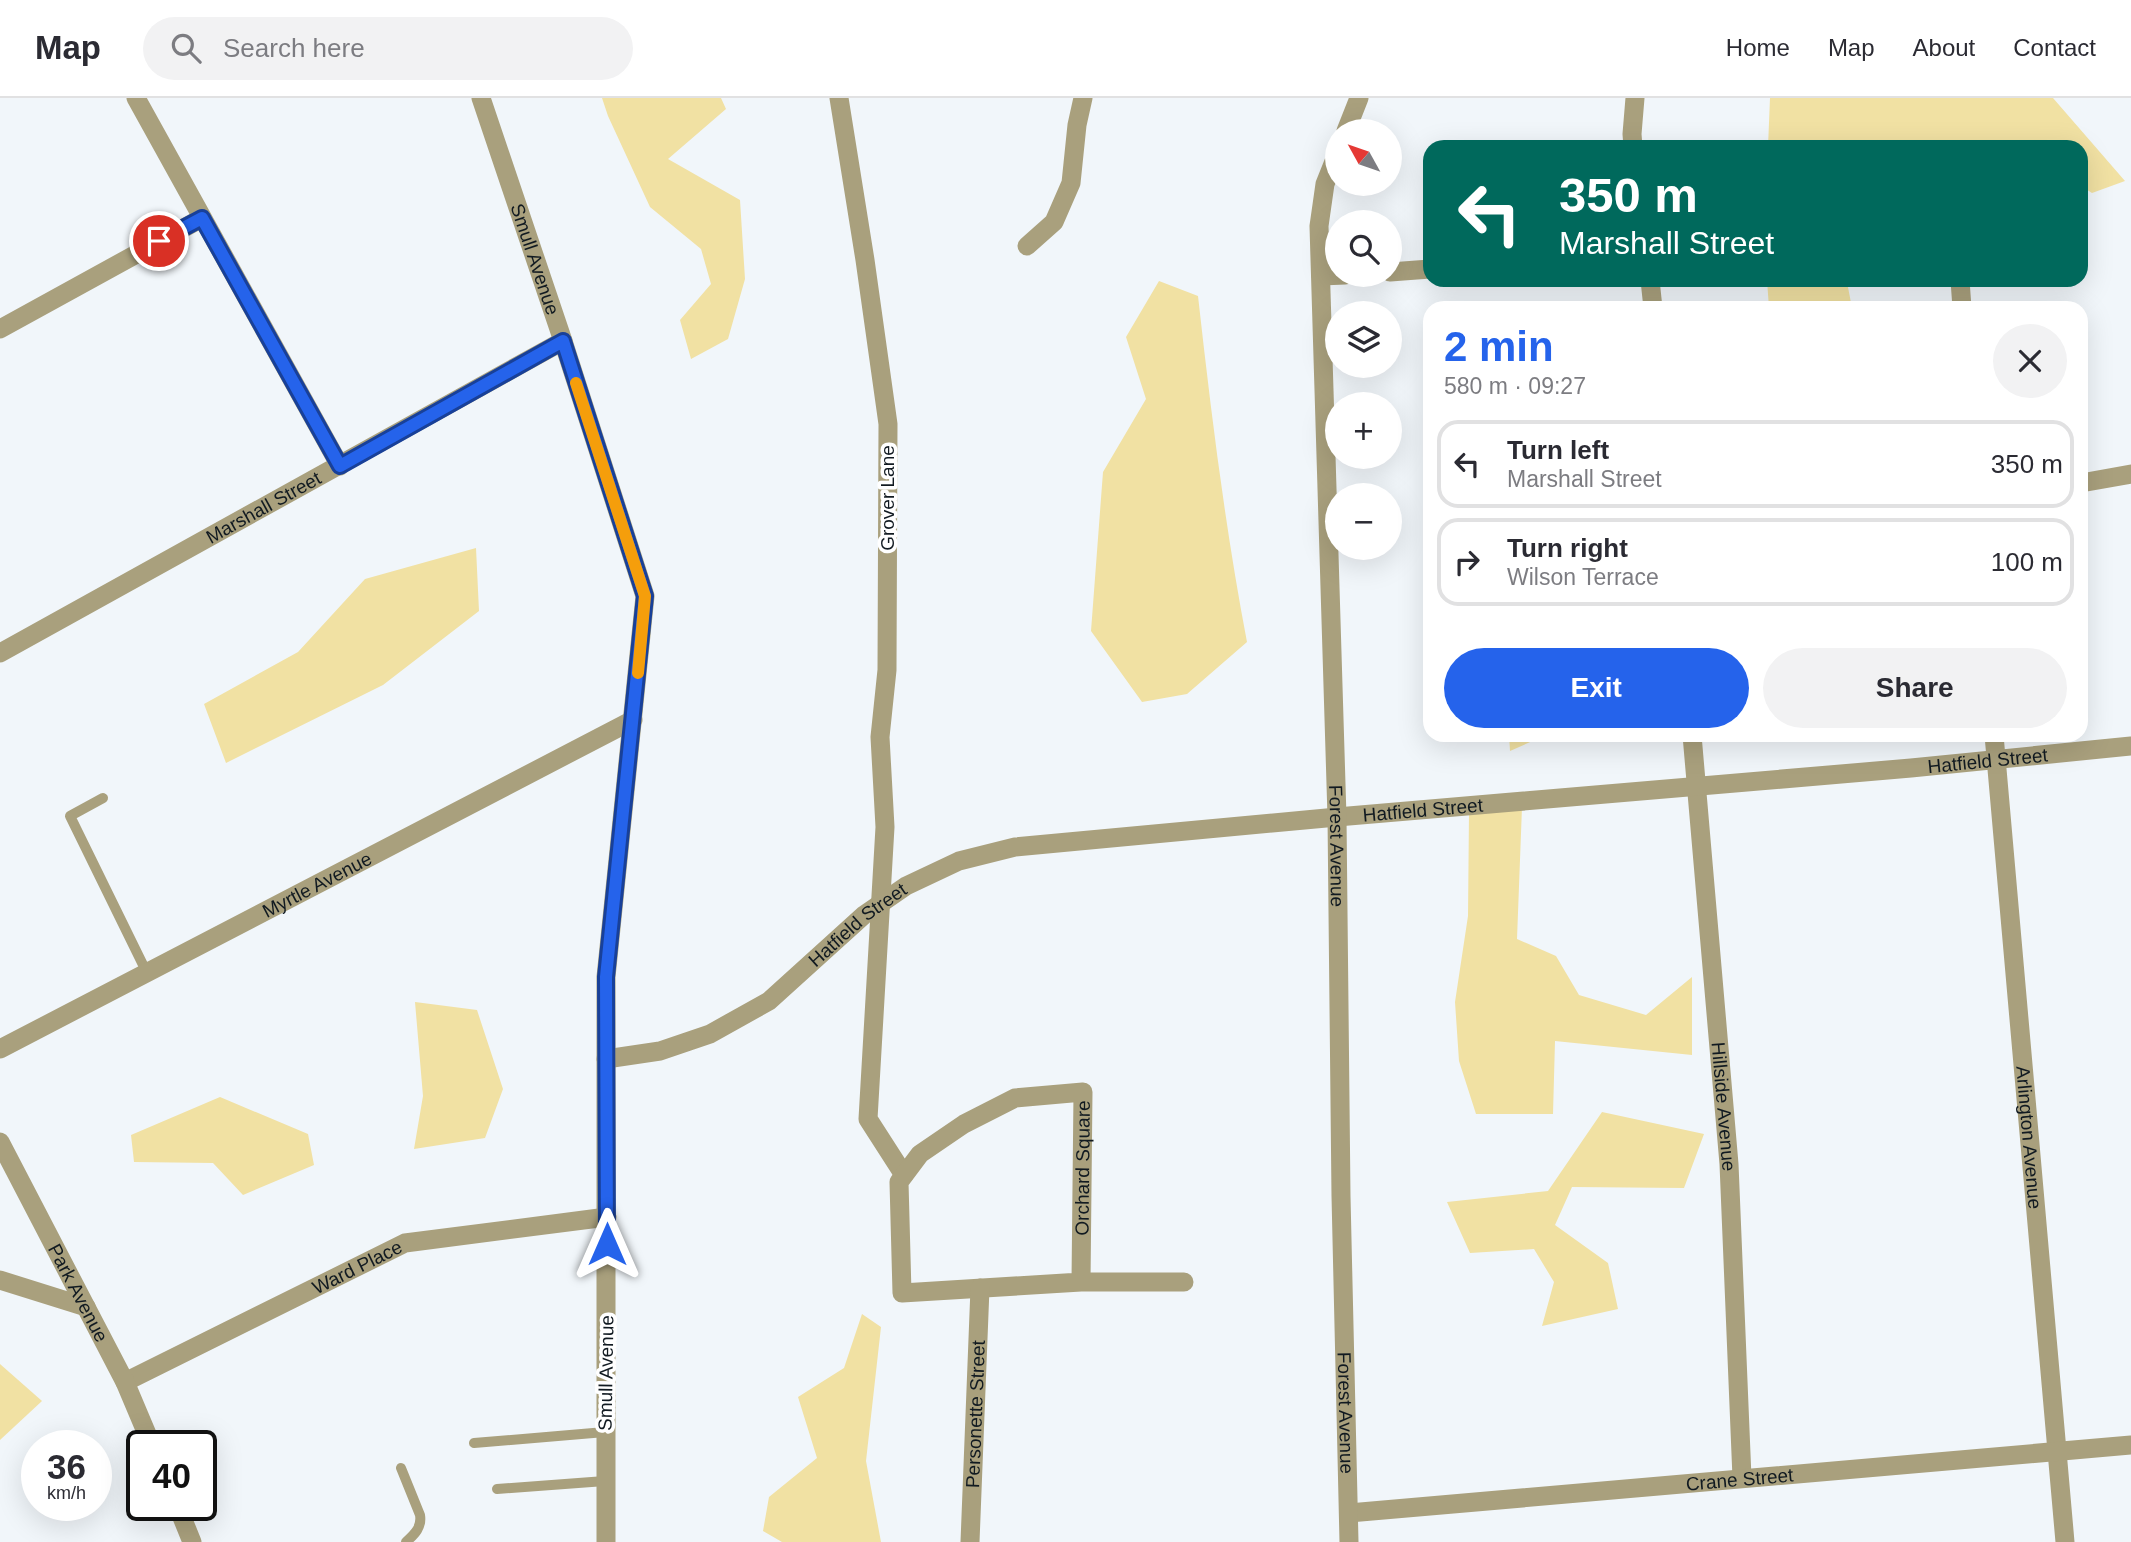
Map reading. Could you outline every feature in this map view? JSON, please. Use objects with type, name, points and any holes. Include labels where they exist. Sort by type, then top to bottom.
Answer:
[{"type":"street","points":[[136,98],[340,466]]},
{"type":"street","name":"Smull Avenue","points":[[481,98],[645,596],[606,977],[606,1542]]},
{"type":"street","name":"Grover Lane","points":[[839,98],[888,424],[887,670],[880,737],[885,827],[881,902]]},
{"type":"street","points":[[1027,246],[1054,222],[1070,183],[1083,98]]},
{"type":"street","points":[[1351,119],[1359,98]]},
{"type":"street","points":[[1632,140],[1635,98]]},
{"type":"street","name":"Forest Avenue","points":[[1325,184],[1319,226],[1336,817],[1349,1542]]},
{"type":"street","points":[[0,329],[202,218]]},
{"type":"street","points":[[1402,271],[1423,270]]},
{"type":"street","points":[[1321,276],[1325,276]]},
{"type":"street","name":"Marshall Street","points":[[0,653],[563,341]]},
{"type":"street","points":[[2088,481],[2131,474]]},
{"type":"street","name":"Myrtle Avenue","points":[[0,1049],[633,719]]},
{"type":"street","name":"Hillside Avenue","points":[[1693,742],[1729,1164],[1742,1478]]},
{"type":"street","name":"Arlington Avenue","points":[[1995,742],[2066,1542]]},
{"type":"street","name":"Hatfield Street","points":[[606,1059],[660,1051],[709,1034],[769,1001],[848,929],[906,886],[950,865],[1015,847],[2131,746]]},
{"type":"street","points":[[881,902],[869,1119],[904,1175],[899,1182],[902,1293],[1081,1282],[1184,1282]]},
{"type":"street","name":"Orchard Square","points":[[904,1175],[920,1154],[964,1124],[1016,1098],[1083,1092],[1081,1282]]},
{"type":"street","name":"Park Avenue","points":[[0,1142],[125,1382],[145,1430]]},
{"type":"street","name":"Ward Place","points":[[125,1382],[405,1242],[607,1217]]},
{"type":"street","points":[[0,1280],[86,1307]]},
{"type":"street","name":"Personette Street","points":[[970,1542],[980,1288]]},
{"type":"street","name":"Crane Street","points":[[1349,1513],[2131,1446]]},
{"type":"street","points":[[183,1521],[192,1542]]},
{"type":"lane","points":[[103,798],[70,816],[146,973]]},
{"type":"lane","points":[[474,1443],[605,1432]]},
{"type":"lane","points":[[401,1468],[421,1523],[406,1542]]},
{"type":"lane","points":[[497,1489],[605,1481]]},
{"type":"shaded area","points":[[602,98],[721,98],[726,109],[668,159],[740,200],[745,279],[728,339],[691,359],[680,320],[711,284],[701,249],[650,207]]},
{"type":"shaded area","points":[[1770,98],[2053,98],[2125,181],[2092,193],[2088,190],[2088,140],[1768,140]]},
{"type":"shaded area","points":[[1159,281],[1198,296],[1219,469],[1247,642],[1187,694],[1142,702],[1091,631],[1103,472],[1146,399],[1126,337]]},
{"type":"shaded area","points":[[1768,287],[1848,287],[1851,301],[1768,301]]},
{"type":"shaded area","points":[[476,548],[479,611],[383,685],[226,763],[204,704],[298,652],[365,579]]},
{"type":"shaded area","points":[[1509,742],[1530,742],[1510,751]]},
{"type":"shaded area","points":[[1522,807],[1517,939],[1556,956],[1579,995],[1646,1015],[1692,977],[1692,1055],[1555,1041],[1553,1114],[1476,1114],[1459,1061],[1455,1002],[1468,916],[1469,812]]},
{"type":"shaded area","points":[[415,1002],[477,1010],[503,1089],[485,1138],[414,1149],[423,1096]]},
{"type":"shaded area","points":[[220,1097],[308,1134],[314,1165],[243,1195],[213,1163],[134,1162],[131,1135]]},
{"type":"shaded area","points":[[1602,1112],[1704,1134],[1684,1188],[1572,1187],[1555,1225],[1608,1263],[1618,1309],[1542,1326],[1554,1282],[1534,1249],[1470,1253],[1447,1202],[1548,1191]]},
{"type":"shaded area","points":[[862,1314],[881,1327],[866,1461],[881,1542],[782,1542],[763,1531],[769,1497],[817,1458],[798,1397],[844,1368]]},
{"type":"shaded area","points":[[0,1364],[42,1401],[0,1440]]},
{"type":"slow traffic","points":[[576,383],[645,596],[638,673]]},
{"type":"route","points":[[159,241],[202,218],[340,466],[563,341],[645,596],[606,977],[607,1244]]}]
